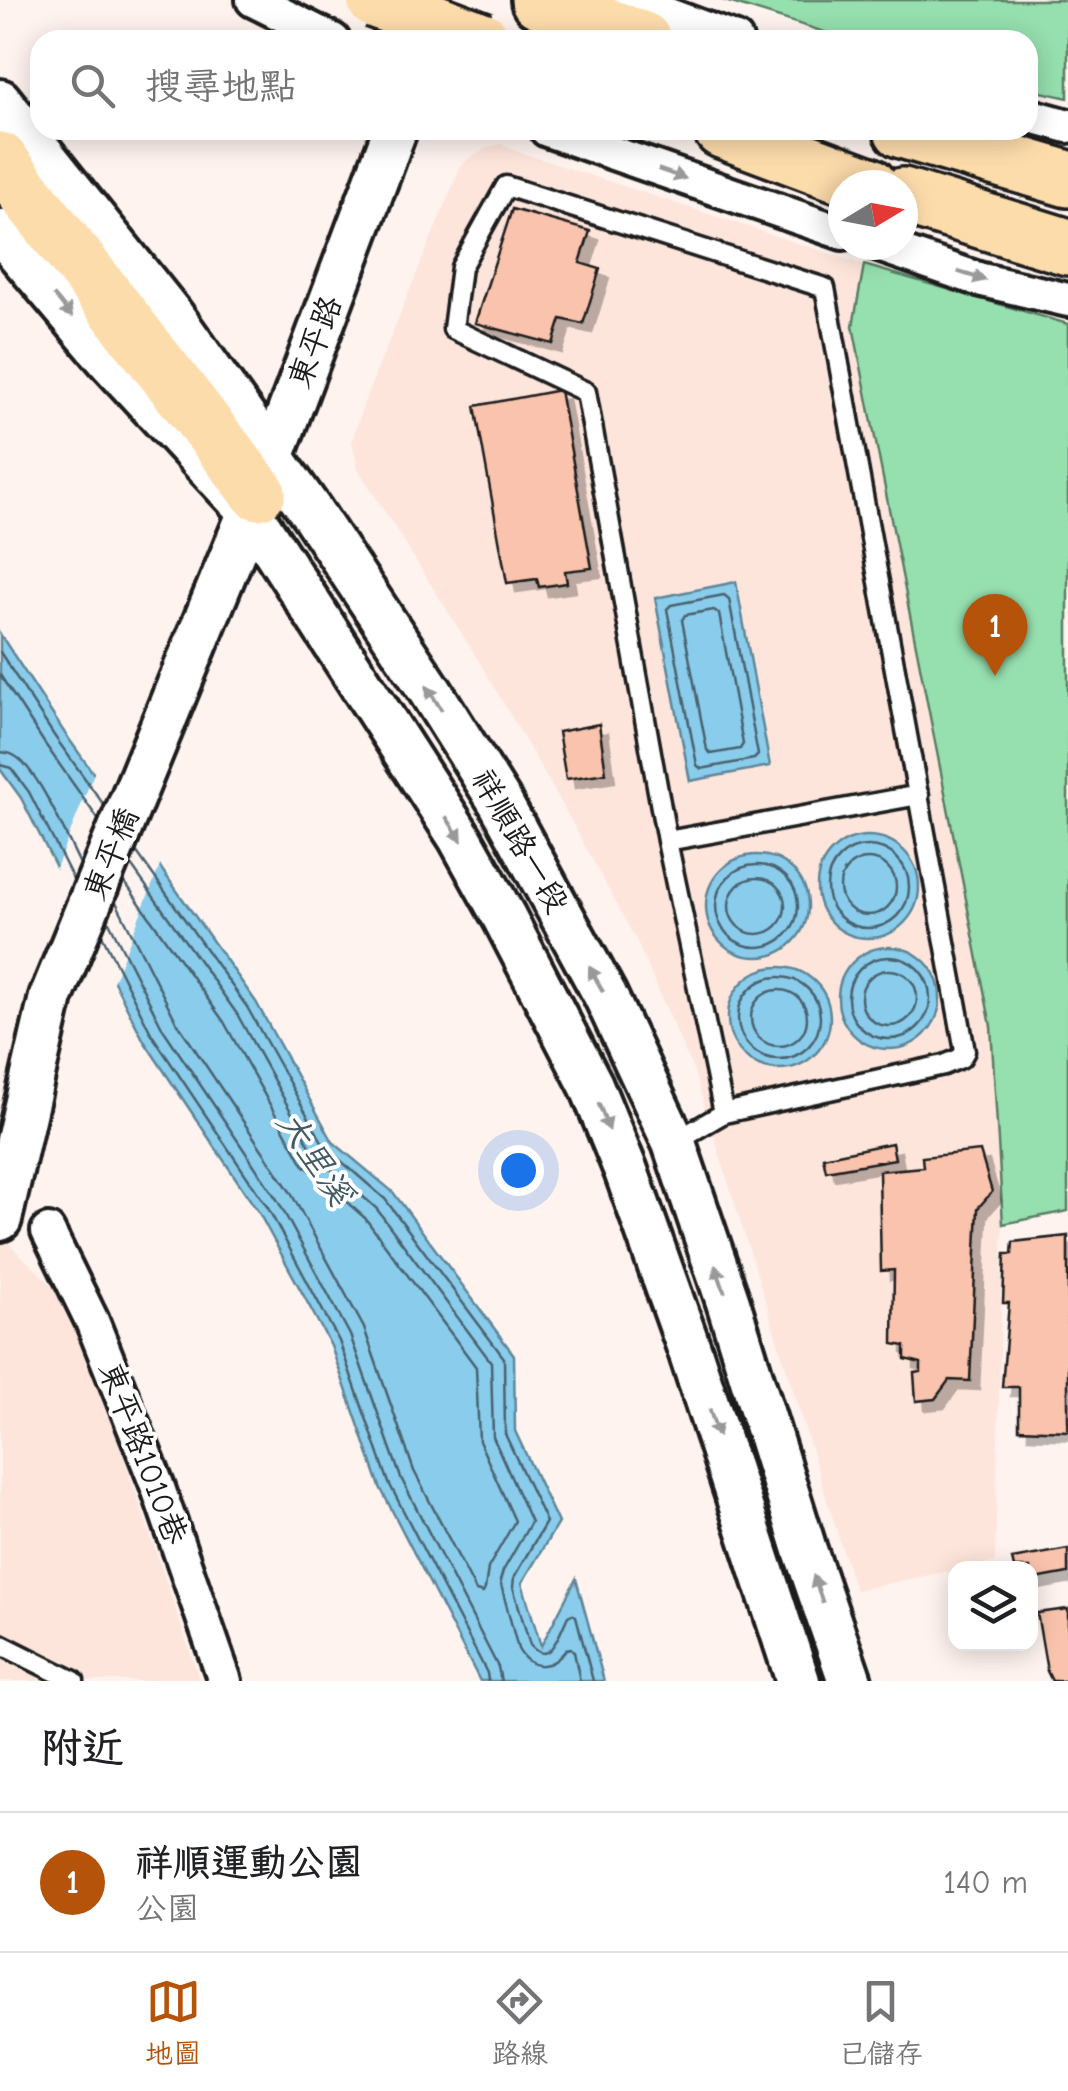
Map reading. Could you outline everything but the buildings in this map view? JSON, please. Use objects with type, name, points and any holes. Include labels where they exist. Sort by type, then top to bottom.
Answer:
[{"type":"highway","points":[[375,0],[455,30]]},
{"type":"highway","points":[[539,0],[617,30]]},
{"type":"highway","points":[[749,140],[828,170]]},
{"type":"highway","points":[[936,140],[1068,179]]},
{"type":"highway","points":[[0,160],[260,487]]},
{"type":"highway","points":[[918,201],[1068,247]]},
{"type":"street","points":[[254,0],[313,30]]},
{"type":"street","points":[[429,30],[438,0]]},
{"type":"street","points":[[628,0],[710,30]]},
{"type":"street","name":"祥順路一段","points":[[0,101],[30,138]]},
{"type":"street","points":[[1038,118],[1068,126]]},
{"type":"street","name":"祥順路一段","points":[[31,140],[172,316],[260,487],[460,838],[592,1084],[691,1354],[798,1681]]},
{"type":"street","name":"東平路","points":[[233,553],[391,140]]},
{"type":"street","points":[[576,140],[828,227]]},
{"type":"street","points":[[1028,140],[1068,150]]},
{"type":"street","name":"祥順路一段","points":[[0,231],[110,361],[260,487],[429,689],[500,802],[605,995],[674,1143],[850,1681]]},
{"type":"street","points":[[918,258],[978,279],[1068,300]]},
{"type":"street","name":"東平橋","points":[[4,1179],[51,997],[233,553]]},
{"type":"street","name":"東平路1010巷","points":[[48,1231],[92,1321],[157,1485],[225,1681]]},
{"type":"lane","points":[[674,1143],[724,1113],[944,1066],[961,1058],[965,1051],[825,288],[506,186],[461,267],[454,329],[586,392],[667,842],[724,1113]]},
{"type":"lane","points":[[667,842],[919,796]]},
{"type":"lane","points":[[0,1644],[74,1681]]},
{"type":"shaded area","points":[[501,144],[828,253],[828,260],[864,265],[853,326],[991,1026],[1003,1224],[995,1561],[948,1561],[948,1571],[855,1590],[694,1072],[636,940],[479,661],[358,469],[352,441],[366,397],[460,168],[488,147]]},
{"type":"shaded area","points":[[0,1235],[67,1300],[200,1681],[0,1681]]},
{"type":"green space","points":[[722,0],[1068,0],[1068,98],[1038,91],[1038,30],[818,30]]},
{"type":"green space","points":[[864,265],[1068,324],[1068,1211],[1003,1224],[991,1026],[853,326]]},
{"type":"water","points":[[736,582],[770,766],[690,781],[655,598]]},
{"type":"water","name":"大里溪","points":[[0,634],[64,732],[256,1002],[333,1142],[393,1192],[514,1355],[515,1431],[558,1523],[522,1583],[541,1646],[576,1579],[604,1681],[480,1681],[380,1487],[331,1346],[259,1213],[144,1041],[21,798],[0,769]]},
{"type":"water","points":[[868,836],[887,840],[904,851],[915,868],[919,887],[915,906],[904,923],[887,934],[868,938],[849,934],[832,923],[821,906],[817,887],[821,868],[832,851],[849,840]]},
{"type":"water","points":[[757,855],[777,859],[793,870],[804,886],[808,906],[804,926],[793,942],[777,953],[757,957],[737,953],[721,942],[710,926],[706,906],[710,886],[721,870],[737,859]]},
{"type":"water","points":[[889,947],[909,951],[925,962],[936,978],[940,998],[936,1018],[925,1034],[909,1045],[889,1049],[869,1045],[853,1034],[842,1018],[838,998],[842,978],[853,962],[869,951]]},
{"type":"water","points":[[779,967],[798,971],[815,982],[826,999],[830,1018],[826,1037],[815,1054],[798,1065],[779,1069],[760,1065],[743,1054],[732,1037],[728,1018],[732,999],[743,982],[760,971]]},
{"type":"pier","points":[[96,768],[162,861],[111,987],[54,873]]},
{"type":"place","name":"祥順運動公園","points":[[995,676]]}]
